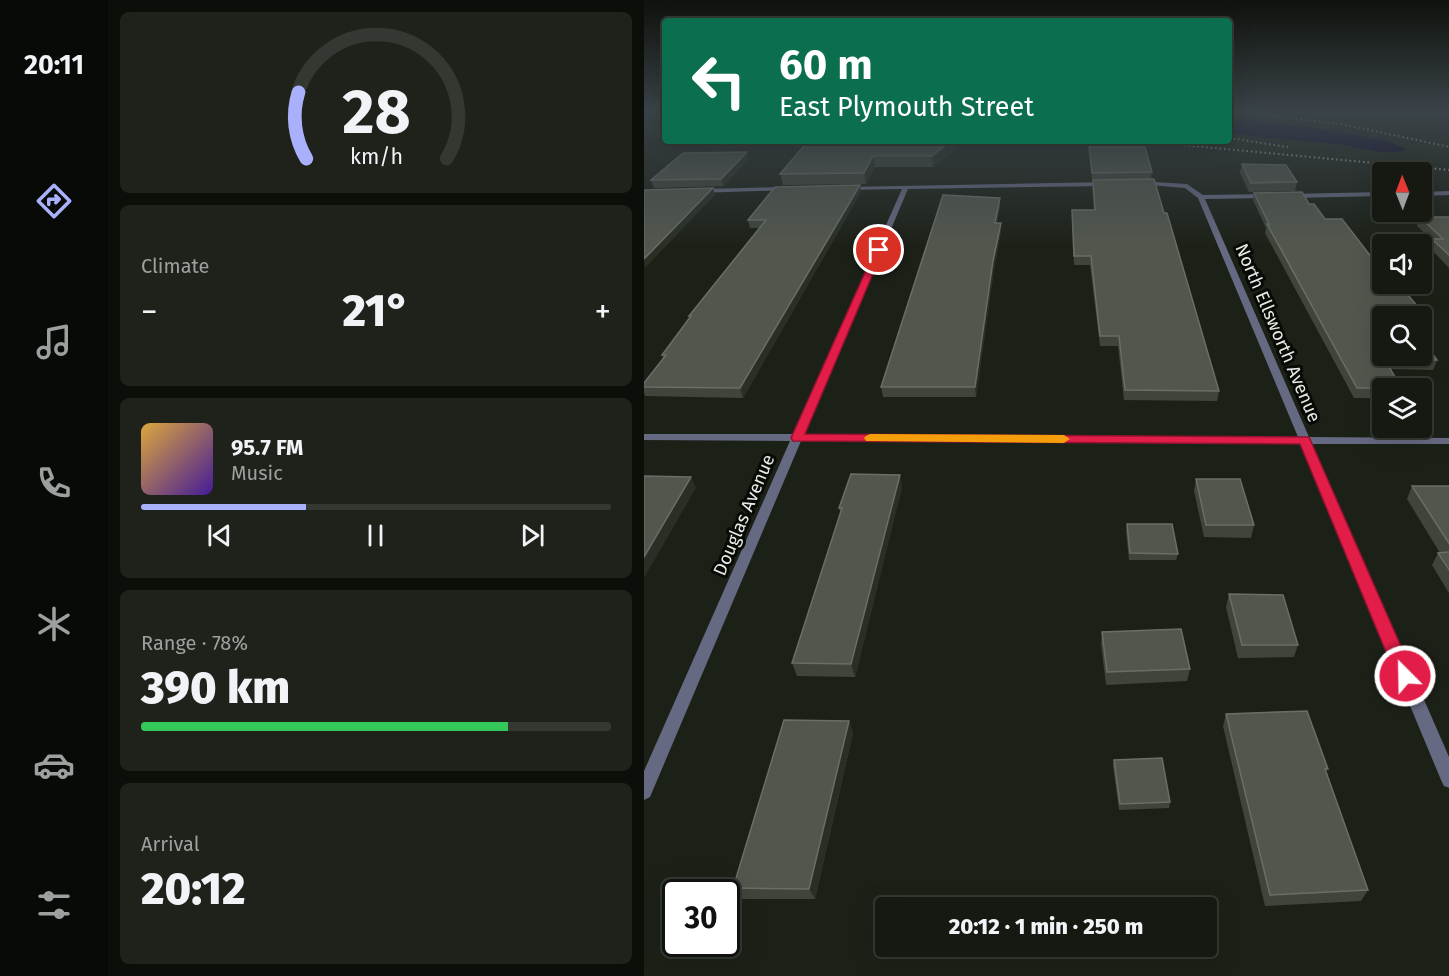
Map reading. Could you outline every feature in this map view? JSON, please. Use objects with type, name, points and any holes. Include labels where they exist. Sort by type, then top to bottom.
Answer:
[{"type":"street","points":[[1133,183],[1187,186],[1201,197],[1372,194]]},
{"type":"street","points":[[835,188],[1109,184]]},
{"type":"street","name":"Douglas Avenue","points":[[644,791],[906,187]]},
{"type":"street","points":[[692,191],[799,189]]},
{"type":"street","points":[[1432,194],[1450,193]]},
{"type":"street","name":"North Ellsworth Avenue","points":[[1201,197],[1450,780]]},
{"type":"street","points":[[644,437],[1450,441]]},
{"type":"building","points":[[680,156],[744,156],[721,179],[651,180]]},
{"type":"building","points":[[796,156],[933,156],[873,156],[864,173],[780,174]]},
{"type":"building","points":[[1090,156],[1147,156],[1152,172],[1092,173]]},
{"type":"building","points":[[1242,164],[1286,165],[1297,182],[1251,183]]},
{"type":"building","points":[[1154,179],[1164,213],[1167,213],[1219,391],[1125,390],[1119,336],[1100,336],[1091,256],[1074,256],[1072,210],[1095,210],[1093,180]]},
{"type":"building","points":[[860,185],[740,388],[644,387],[644,383],[666,355],[662,355],[691,316],[689,316],[766,220],[748,220],[775,187]]},
{"type":"building","points":[[713,188],[644,259],[644,190]]},
{"type":"building","points":[[1302,192],[1309,204],[1314,204],[1325,219],[1342,219],[1372,258],[1372,294],[1407,294],[1417,306],[1372,306],[1372,366],[1388,366],[1396,378],[1372,378],[1372,388],[1357,388],[1267,224],[1269,224],[1254,193]]},
{"type":"building","points":[[943,195],[1000,198],[995,223],[1001,223],[993,261],[975,387],[881,387]]},
{"type":"building","points":[[1432,217],[1450,217],[1450,256],[1432,239],[1443,239],[1425,222],[1432,222]]},
{"type":"building","points":[[851,474],[900,475],[851,664],[792,663],[842,508],[839,508]]},
{"type":"building","points":[[644,476],[691,477],[644,557]]},
{"type":"building","points":[[1196,479],[1240,479],[1254,525],[1206,525]]},
{"type":"building","points":[[1412,486],[1450,486],[1450,545]]},
{"type":"building","points":[[1127,524],[1172,524],[1178,554],[1130,553]]},
{"type":"building","points":[[1450,552],[1450,571],[1438,553]]},
{"type":"building","points":[[1229,594],[1283,595],[1298,645],[1242,645]]},
{"type":"building","points":[[1181,629],[1190,669],[1107,672],[1102,632]]},
{"type":"building","points":[[1307,711],[1368,890],[1270,895],[1226,714]]},
{"type":"building","points":[[784,720],[849,721],[809,889],[740,888],[740,879],[736,879]]},
{"type":"building","points":[[1162,758],[1170,802],[1120,804],[1114,760]]},
{"type":"railway","points":[[1295,156],[1450,170]]},
{"type":"slow traffic","points":[[870,438],[1064,439]]},
{"type":"route","points":[[879,250],[797,438],[1304,440],[1405,676]]}]
